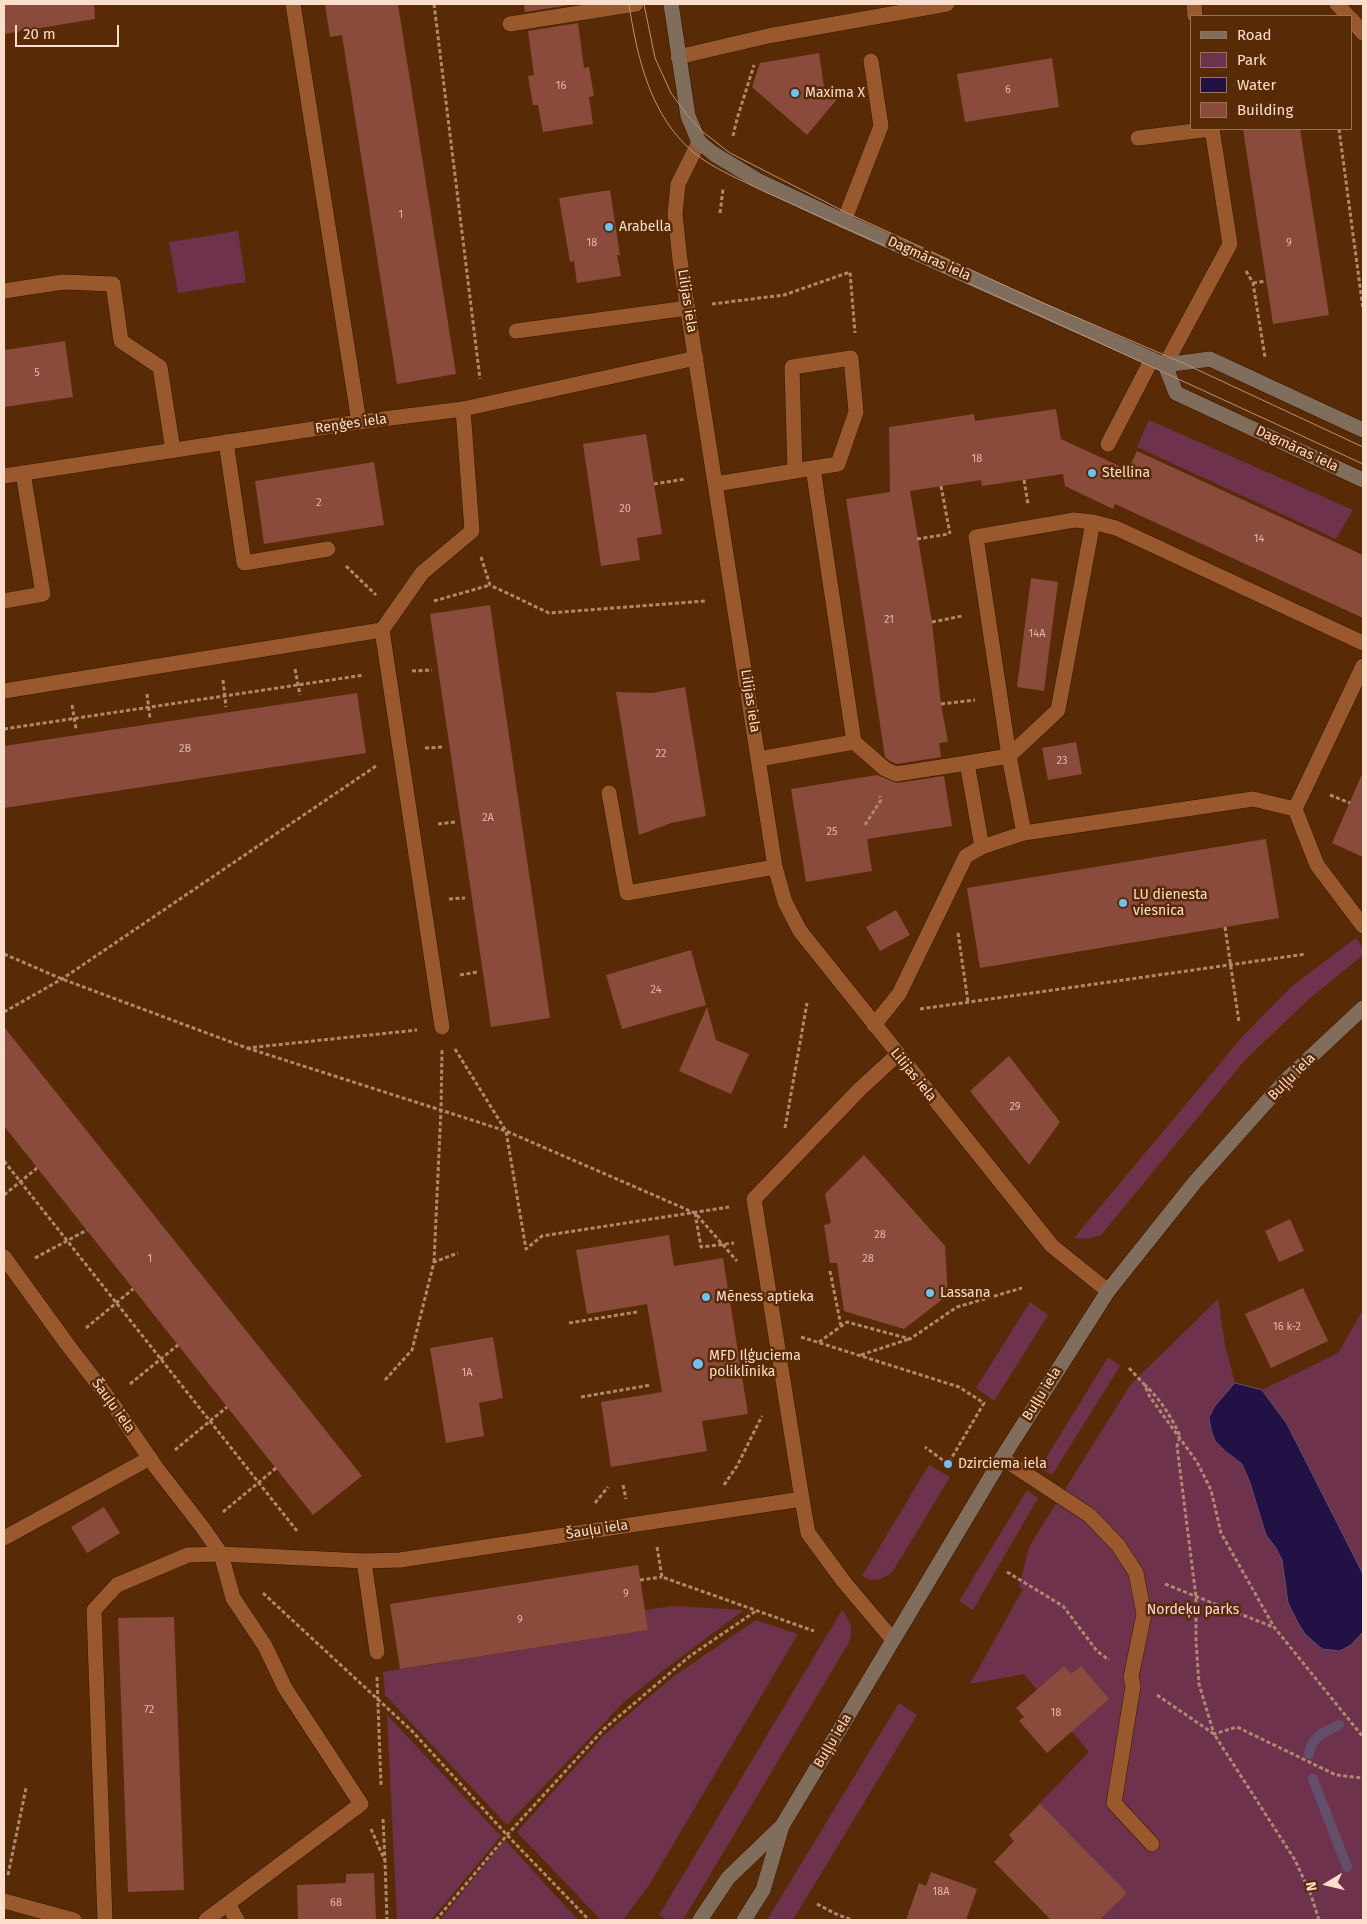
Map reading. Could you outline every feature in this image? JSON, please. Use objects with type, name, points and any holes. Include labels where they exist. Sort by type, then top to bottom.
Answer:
[{"type":"street","points":[[293,4],[359,422]]},
{"type":"street","points":[[510,24],[636,4]]},
{"type":"street","points":[[671,4],[688,116],[699,142]]},
{"type":"street","points":[[678,57],[889,9],[947,4]]},
{"type":"street","points":[[1337,4],[1347,15]]},
{"type":"street","points":[[1352,20],[1363,33]]},
{"type":"street","points":[[844,221],[881,126],[871,61]]},
{"type":"street","points":[[1138,138],[1204,130]]},
{"type":"street","points":[[1108,444],[1230,244],[1212,130]]},
{"type":"street","name":"Dagmāras iela","points":[[699,142],[728,163],[757,180],[1159,362],[1176,393],[1363,480]]},
{"type":"street","name":"Lilijas iela","points":[[699,142],[678,184],[676,214],[688,308],[775,867],[785,902],[800,931],[878,1019],[897,1055],[1052,1246],[1108,1291]]},
{"type":"street","points":[[4,291],[63,282],[113,284],[121,340],[160,367],[173,450]]},
{"type":"street","points":[[516,331],[688,308]]},
{"type":"street","name":"Reņģes iela","points":[[4,476],[359,422],[463,409],[696,358]]},
{"type":"street","points":[[716,484],[838,464],[856,412],[851,358],[792,367],[795,471]]},
{"type":"street","points":[[1159,362],[1210,359],[1363,430]]},
{"type":"street","points":[[442,1027],[382,630],[422,573],[472,530],[463,409]]},
{"type":"street","points":[[226,442],[244,563],[328,549]]},
{"type":"street","points":[[813,468],[854,742],[885,769],[896,774],[1009,756],[1058,710],[1093,522]]},
{"type":"street","points":[[4,601],[43,594],[23,473]]},
{"type":"street","points":[[1024,833],[1009,756],[976,537],[1074,520],[1093,522],[1116,528],[1363,643]]},
{"type":"street","points":[[4,691],[382,630]]},
{"type":"street","points":[[1363,666],[1295,809],[1317,865],[1363,926]]},
{"type":"street","points":[[759,759],[854,742]]},
{"type":"street","points":[[967,762],[982,847]]},
{"type":"street","points":[[609,793],[626,893],[775,867]]},
{"type":"street","points":[[878,1019],[898,994],[966,856],[982,847],[1024,833],[1253,799],[1295,809]]},
{"type":"street","name":"Buļļu iela","points":[[744,1920],[763,1890],[782,1826],[1002,1458],[1108,1291],[1195,1182],[1286,1080],[1363,1008]]},
{"type":"street","points":[[893,1640],[844,1582],[808,1533],[754,1199],[860,1089],[897,1055]]},
{"type":"street","name":"Šauļu iela","points":[[4,1257],[221,1554],[233,1598],[265,1646],[285,1688],[361,1804]]},
{"type":"street","points":[[1002,1458],[1089,1515],[1118,1545],[1136,1573],[1144,1614],[1131,1677],[1133,1686],[1114,1803],[1152,1844]]},
{"type":"street","points":[[4,1538],[152,1462]]},
{"type":"street","name":"Šauļu iela","points":[[221,1554],[317,1557],[364,1561],[400,1560],[802,1499]]},
{"type":"street","points":[[105,1920],[94,1610],[117,1584],[188,1556],[221,1554]]},
{"type":"street","points":[[364,1561],[377,1652]]},
{"type":"street","points":[[206,1920],[361,1804]]},
{"type":"street","name":"Buļļu iela","points":[[700,1920],[728,1878],[782,1826]]},
{"type":"street","points":[[4,1901],[74,1920]]},
{"type":"street","points":[[228,1904],[237,1920]]},
{"type":"path","points":[[434,4],[483,404]]},
{"type":"path","points":[[720,213],[737,119],[752,70],[768,36]]},
{"type":"path","points":[[1339,130],[1363,310]]},
{"type":"path","points":[[1230,244],[1252,283],[1265,360]]},
{"type":"path","points":[[688,308],[784,295],[850,272],[856,337],[851,358]]},
{"type":"path","points":[[1252,283],[1266,280]]},
{"type":"path","points":[[654,484],[685,479]]},
{"type":"path","points":[[941,486],[949,534]]},
{"type":"path","points":[[472,530],[490,585]]},
{"type":"path","points":[[917,539],[949,534],[976,537]]},
{"type":"path","points":[[328,549],[394,612],[490,585],[549,613],[705,601]]},
{"type":"path","points":[[932,622],[963,616]]},
{"type":"path","points":[[4,729],[388,671]]},
{"type":"path","points":[[941,704],[980,699]]},
{"type":"path","points":[[4,1012],[62,979],[400,750]]},
{"type":"path","points":[[1336,797],[1350,803]]},
{"type":"path","points":[[865,825],[880,800]]},
{"type":"path","points":[[952,885],[968,1002]]},
{"type":"path","points":[[1225,927],[1239,1022]]},
{"type":"path","points":[[4,954],[62,979],[247,1048],[506,1131],[695,1213],[740,1264]]},
{"type":"path","points":[[878,1019],[968,1002],[1306,954]]},
{"type":"path","points":[[786,1124],[807,1003]]},
{"type":"path","points":[[247,1048],[442,1027]]},
{"type":"path","points":[[385,1380],[412,1350],[434,1262],[441,1109],[442,1027]]},
{"type":"path","points":[[442,1027],[506,1131],[526,1249],[542,1236],[695,1213],[738,1205],[754,1199]]},
{"type":"path","points":[[4,1161],[317,1557]]},
{"type":"path","points":[[4,1195],[37,1168]]},
{"type":"path","points":[[695,1213],[701,1247],[760,1239]]},
{"type":"path","points":[[13,1270],[87,1230]]},
{"type":"path","points":[[434,1262],[458,1253]]},
{"type":"path","points":[[830,1271],[841,1326]]},
{"type":"path","points":[[859,1356],[910,1339],[958,1308],[1022,1288]]},
{"type":"path","points":[[66,1344],[133,1289]]},
{"type":"path","points":[[569,1323],[637,1312]]},
{"type":"path","points":[[910,1339],[847,1322],[818,1342],[959,1387],[984,1403],[948,1464],[925,1447]]},
{"type":"path","points":[[110,1400],[178,1345]]},
{"type":"path","points":[[1129,1368],[1144,1384],[1150,1397],[1197,1462],[1211,1490],[1221,1533],[1274,1627],[1363,1736]]},
{"type":"path","points":[[581,1397],[651,1385]]},
{"type":"path","points":[[152,1462],[210,1422],[227,1407]]},
{"type":"path","points":[[707,1514],[737,1466],[762,1415]]},
{"type":"path","points":[[1180,1436],[1177,1446],[1196,1596],[1196,1641],[1199,1684],[1214,1734],[1295,1860],[1311,1895],[1319,1920]]},
{"type":"path","points":[[203,1528],[276,1468]]},
{"type":"path","points":[[653,1522],[662,1577]]},
{"type":"path","points":[[1008,1572],[1063,1606],[1098,1652],[1214,1734]]},
{"type":"path","points":[[1136,1573],[1274,1627]]},
{"type":"path","points":[[640,1580],[662,1577],[814,1632]]},
{"type":"path","points":[[258,1588],[412,1731],[507,1835],[589,1920]]},
{"type":"path","points":[[436,1920],[507,1835],[604,1729],[690,1656],[756,1611]]},
{"type":"path","points":[[377,1652],[377,1699],[382,1794]]},
{"type":"path","points":[[1214,1734],[1238,1727],[1336,1775],[1363,1778]]},
{"type":"path","points":[[6,1884],[26,1788]]},
{"type":"path","points":[[361,1804],[385,1861]]},
{"type":"path","points":[[382,1813],[387,1920]]},
{"type":"path","points":[[818,1904],[852,1920]]},
{"type":"green space","points":[[238,231],[246,282],[178,293],[169,242]]},
{"type":"green space","points":[[1149,420],[1353,510],[1336,539],[1137,447]]},
{"type":"green space","points":[[1356,938],[1363,948],[1363,955],[1309,999],[1245,1060],[1101,1235],[1087,1239],[1074,1238],[1243,1036],[1292,986]]},
{"type":"green space","name":"Nordeķu parks","points":[[1218,1299],[1225,1345],[1235,1383],[1262,1390],[1338,1353],[1363,1310],[1363,1920],[1091,1920],[1009,1835],[1089,1752],[1024,1674],[970,1684],[1023,1589],[1019,1587],[1029,1547],[1131,1384]]},
{"type":"green space","points":[[1030,1302],[1048,1315],[994,1401],[976,1388]]},
{"type":"green space","points":[[1108,1357],[1120,1366],[1052,1475],[1040,1468]]},
{"type":"green space","points":[[929,1465],[950,1477],[893,1571],[886,1577],[878,1580],[862,1576]]},
{"type":"green space","points":[[1027,1490],[1038,1498],[973,1610],[959,1601]]},
{"type":"green space","points":[[672,1606],[744,1610],[624,1702],[507,1825],[385,1695],[383,1672],[648,1630],[645,1610]]},
{"type":"green space","points":[[842,1610],[851,1626],[848,1644],[683,1920],[668,1920],[659,1915]]},
{"type":"green space","points":[[756,1620],[798,1634],[649,1885],[623,1920],[601,1920],[517,1832],[604,1735],[674,1676]]},
{"type":"green space","points":[[899,1703],[917,1715],[793,1920],[767,1920]]},
{"type":"green space","points":[[387,1715],[501,1836],[431,1920],[397,1920]]},
{"type":"green space","points":[[505,1840],[578,1920],[440,1920]]},
{"type":"water","points":[[1235,1383],[1262,1390],[1287,1424],[1363,1574],[1363,1632],[1351,1645],[1340,1651],[1322,1649],[1305,1634],[1298,1623],[1288,1603],[1282,1560],[1266,1535],[1242,1464],[1215,1441],[1209,1417],[1215,1406]]},
{"type":"building","points":[[4,4],[94,4],[95,19],[4,34]]},
{"type":"building","points":[[325,4],[398,4],[456,374],[397,384],[342,35],[330,37]]},
{"type":"building","points":[[524,4],[575,4],[525,12]]},
{"type":"building","points":[[578,23],[584,68],[589,67],[594,96],[589,97],[593,124],[543,132],[538,105],[533,105],[528,76],[534,75],[528,31]]},
{"type":"building","name":"Maxima X","points":[[819,53],[824,87],[838,98],[807,135],[752,87],[760,63]]},
{"type":"building","points":[[1052,58],[1059,107],[965,122],[957,74]]},
{"type":"building","points":[[1243,130],[1300,130],[1329,315],[1273,324]]},
{"type":"building","points":[[610,190],[620,255],[617,255],[621,276],[577,283],[574,261],[570,262],[559,198]]},
{"type":"building","points":[[65,341],[73,397],[4,407],[4,350]]},
{"type":"building","points":[[1056,409],[1061,439],[1128,470],[1137,451],[1363,555],[1363,618],[1115,504],[1113,509],[1065,486],[1063,474],[982,486],[981,480],[910,491],[932,622],[941,704],[948,742],[939,743],[941,757],[897,764],[890,761],[885,757],[846,499],[890,492],[889,427],[974,414],[975,421]]},
{"type":"building","points":[[646,434],[662,534],[637,538],[640,560],[601,566],[583,444]]},
{"type":"building","points":[[374,462],[384,525],[264,544],[255,481]]},
{"type":"building","points":[[1031,578],[1058,582],[1044,691],[1017,687]]},
{"type":"building","points":[[490,605],[550,1018],[491,1027],[430,614]]},
{"type":"building","points":[[685,687],[706,816],[671,823],[639,835],[616,692],[652,693]]},
{"type":"building","points":[[357,693],[366,753],[4,808],[4,746]]},
{"type":"building","points":[[1076,742],[1082,774],[1048,780],[1042,748]]},
{"type":"building","points":[[1363,772],[1363,857],[1332,843]]},
{"type":"building","points":[[877,775],[897,783],[944,776],[952,826],[867,839],[872,871],[806,882],[791,789]]},
{"type":"building","name":"LU dienesta viesnica","points":[[1266,839],[1279,918],[980,968],[967,888]]},
{"type":"building","points":[[896,910],[910,935],[880,951],[866,927]]},
{"type":"building","points":[[691,950],[706,1005],[622,1029],[606,975]]},
{"type":"building","points":[[707,1007],[716,1040],[749,1054],[731,1094],[679,1071]]},
{"type":"building","points":[[4,1027],[362,1476],[313,1515],[4,1126]]},
{"type":"building","points":[[1009,1056],[1060,1122],[1029,1165],[970,1091]]},
{"type":"building","points":[[864,1155],[945,1246],[948,1295],[904,1329],[844,1311],[837,1263],[830,1263],[824,1225],[831,1223],[825,1194]]},
{"type":"building","points":[[1290,1219],[1304,1251],[1279,1262],[1265,1231]]},
{"type":"building","name":"MFD Iļģuciema poliklīnika","points":[[669,1235],[674,1266],[723,1258],[748,1414],[702,1421],[707,1451],[611,1467],[601,1402],[662,1392],[647,1304],[587,1314],[576,1250]]},
{"type":"building","points":[[1303,1288],[1328,1341],[1271,1368],[1245,1314]]},
{"type":"building","points":[[493,1337],[503,1398],[479,1403],[484,1436],[446,1443],[430,1348]]},
{"type":"building","points":[[104,1507],[120,1533],[87,1553],[71,1527]]},
{"type":"building","points":[[638,1565],[648,1630],[400,1669],[390,1604]]},
{"type":"building","points":[[174,1617],[184,1890],[128,1892],[118,1618]]},
{"type":"building","points":[[1064,1666],[1071,1674],[1081,1666],[1109,1699],[1047,1753],[1019,1721],[1024,1717],[1016,1708]]},
{"type":"building","points":[[1040,1804],[1127,1893],[1099,1920],[1051,1920],[994,1862],[1014,1841],[1009,1835]]},
{"type":"building","points":[[931,1872],[977,1889],[966,1920],[906,1920],[919,1883],[926,1886]]},
{"type":"building","points":[[374,1873],[376,1920],[298,1920],[297,1885],[346,1883],[346,1874]]},
{"type":"waterway","points":[[1309,1754],[1310,1748],[1316,1739],[1339,1725]]},
{"type":"waterway","points":[[1313,1779],[1347,1867]]},
{"type":"tram line","points":[[629,4],[641,64],[656,103],[678,137],[693,152],[709,163],[763,191],[1363,464]]},
{"type":"tram line","points":[[644,4],[655,58],[671,93],[703,132],[730,153],[847,213],[1041,302],[1183,363],[1363,447]]},
{"type":"place","name":"Maxima X","points":[[795,93]]},
{"type":"place","name":"Arabella","points":[[609,227]]},
{"type":"place","name":"Stellina","points":[[1092,473]]},
{"type":"place","name":"LU dienesta viesnica","points":[[1123,903]]},
{"type":"place","name":"Lassana","points":[[930,1293]]},
{"type":"place","name":"Mēness aptieka","points":[[706,1297]]},
{"type":"place","name":"MFD Iļģuciema poliklīnika","points":[[698,1364]]},
{"type":"place","name":"Dzirciema iela","points":[[948,1464]]}]
